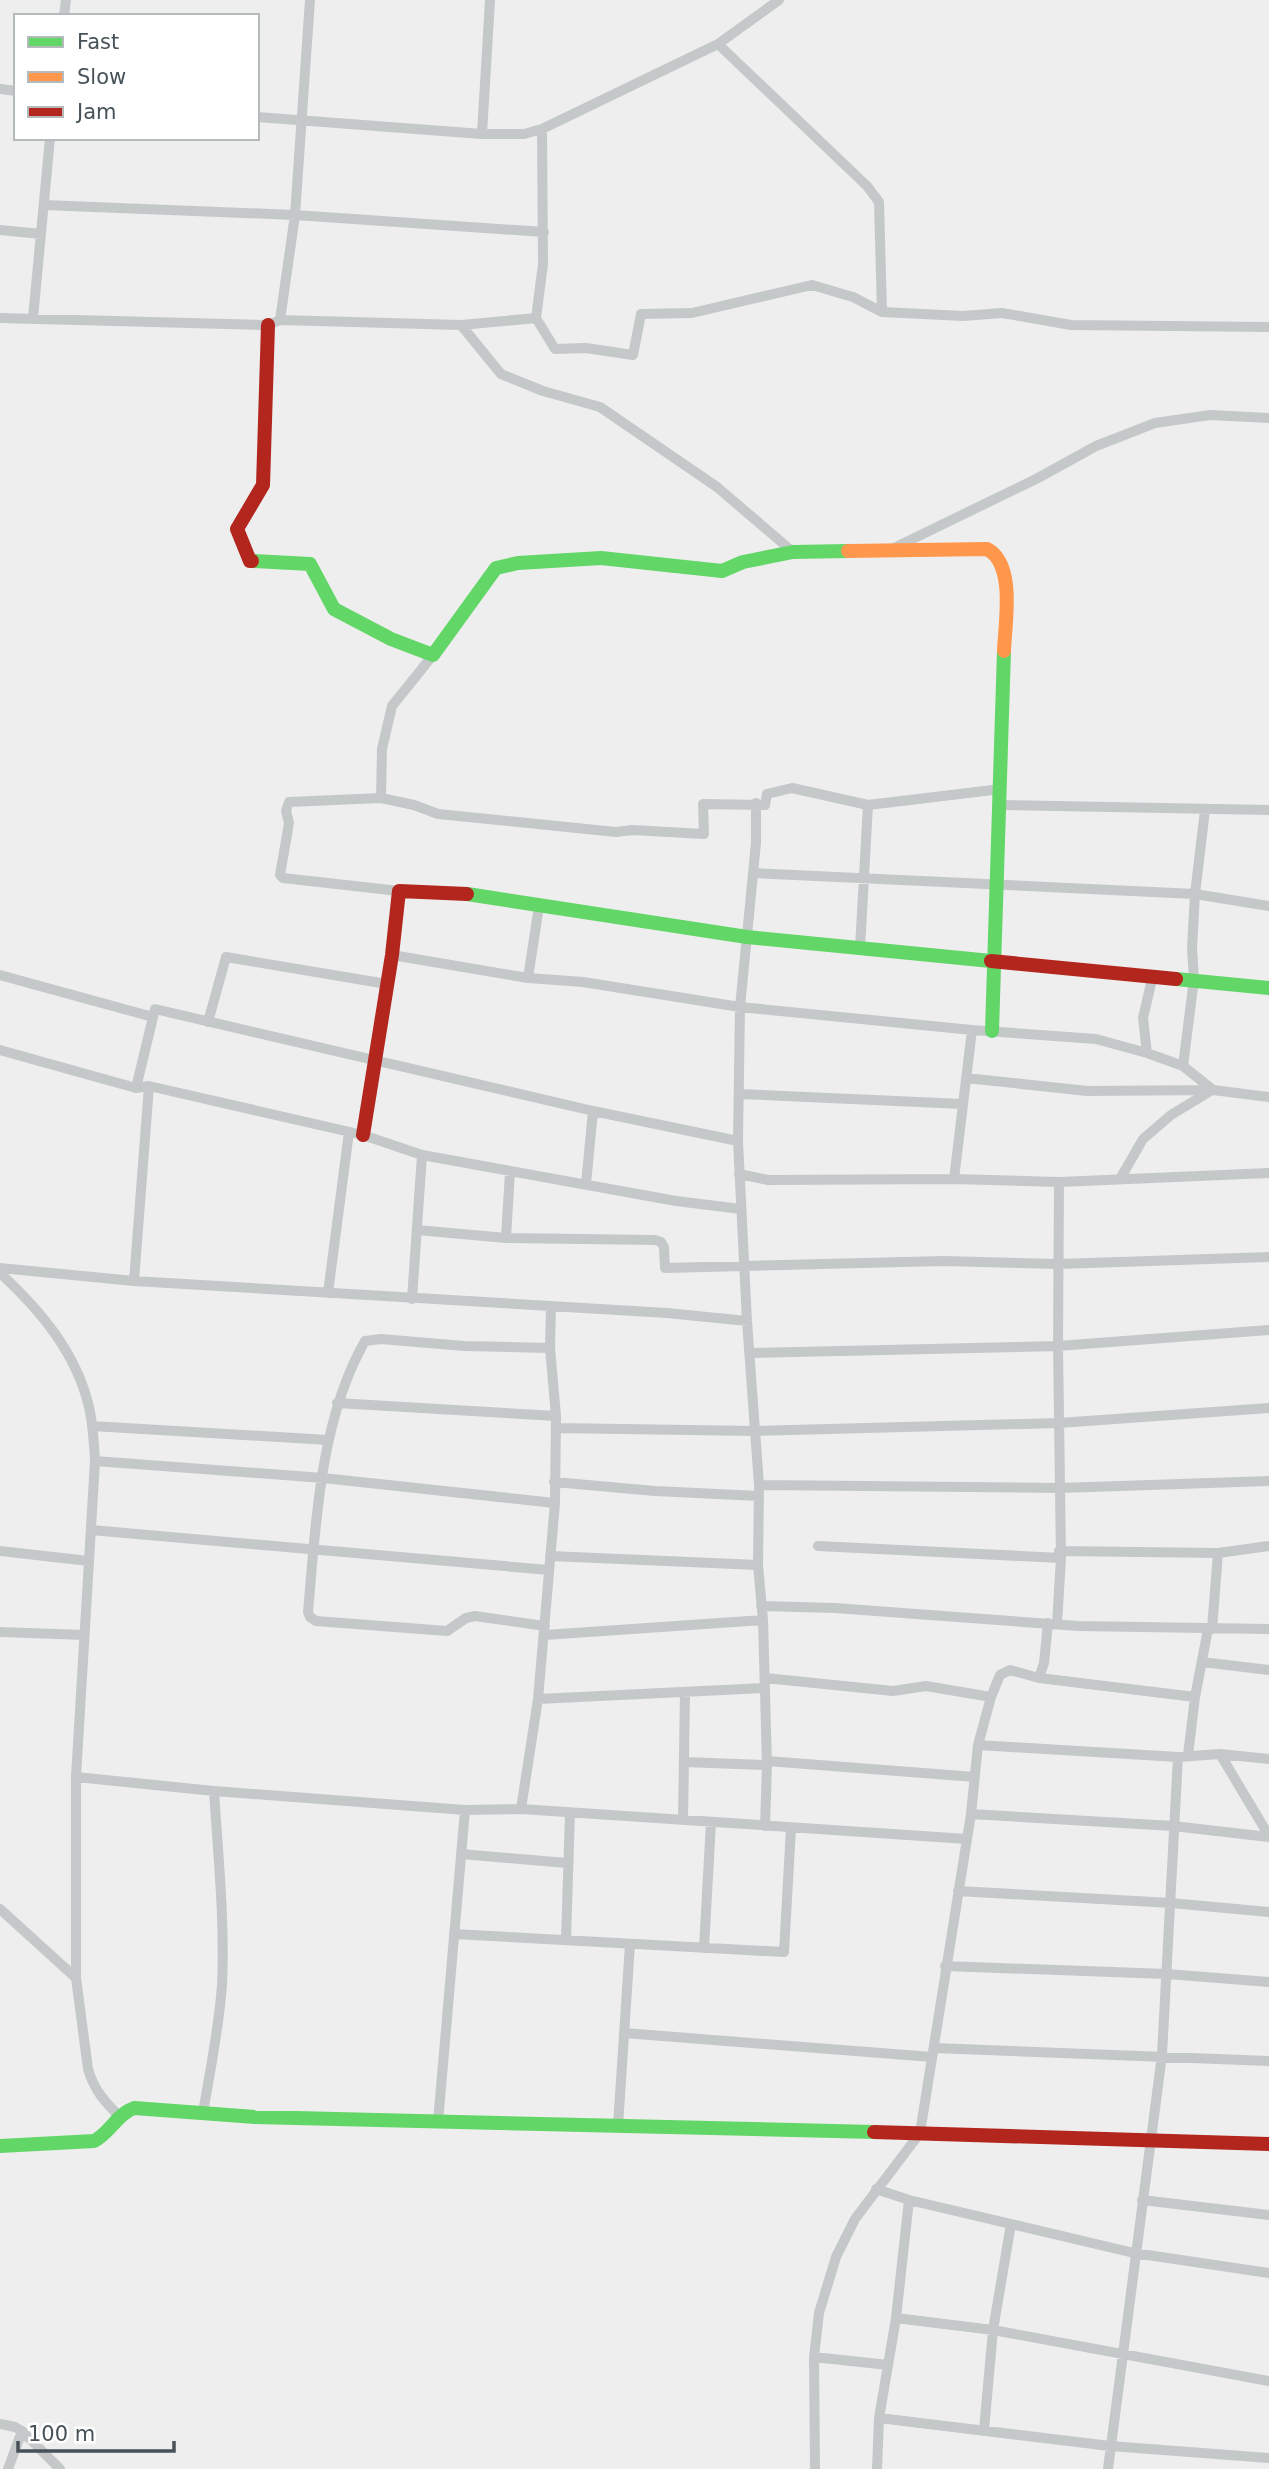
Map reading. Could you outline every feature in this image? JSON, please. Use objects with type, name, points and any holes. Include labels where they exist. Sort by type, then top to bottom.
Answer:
[{"type":"street","points":[[310,0],[295,215],[274,322],[263,485],[237,529],[250,561],[310,564],[334,609],[391,639],[433,655]]},
{"type":"street","points":[[481,134],[490,0]]},
{"type":"street","points":[[259,117],[481,134],[524,134],[542,129],[718,44],[779,0]]},
{"type":"street","points":[[718,44],[867,186],[879,202],[882,312]]},
{"type":"street","points":[[542,129],[543,264],[536,318],[555,349],[586,348],[632,355],[641,314],[692,313],[812,285],[853,297],[882,312],[963,316],[1002,313],[1071,325],[1269,327]]},
{"type":"street","points":[[33,318],[50,140]]},
{"type":"street","points":[[44,205],[295,215],[544,232]]},
{"type":"street","points":[[0,230],[41,234]]},
{"type":"street","points":[[0,318],[461,325],[536,318]]},
{"type":"street","points":[[461,325],[501,374],[543,391],[600,407],[717,487],[793,552]]},
{"type":"street","points":[[890,550],[1038,478],[1096,446],[1155,423],[1210,415],[1269,418]]},
{"type":"street","points":[[381,798],[382,749],[392,706],[496,568],[518,563],[601,558],[722,571],[743,562],[793,552],[987,549],[995,552],[1006,575],[992,1031]]},
{"type":"street","points":[[1001,789],[868,805],[792,788],[767,794],[765,805],[703,803],[704,834],[632,830],[616,832],[438,814],[414,805],[381,798],[289,802],[286,811],[289,823],[280,875],[283,878],[399,891],[480,895],[747,937],[1269,988]]},
{"type":"street","points":[[756,803],[753,873],[740,1007],[738,1141],[747,1321],[757,1431],[758,1565],[763,1620],[767,1763],[765,1826]]},
{"type":"street","points":[[860,948],[868,805]]},
{"type":"street","points":[[1001,805],[1269,810]]},
{"type":"street","points":[[1183,1066],[1194,979],[1192,948],[1195,894],[1205,810]]},
{"type":"street","points":[[753,873],[1195,894],[1269,906]]},
{"type":"street","points":[[328,1293],[356,1134],[375,1060],[399,891]]},
{"type":"street","points":[[528,978],[538,906]]},
{"type":"street","points":[[392,955],[528,978],[583,982],[740,1007],[972,1030],[1096,1039],[1183,1066],[1213,1090]]},
{"type":"street","points":[[208,1022],[226,957],[387,984]]},
{"type":"street","points":[[0,975],[153,1017]]},
{"type":"street","points":[[1147,1053],[1143,1018],[1153,975]]},
{"type":"street","points":[[136,1088],[155,1009],[593,1111],[738,1141]]},
{"type":"street","points":[[954,1179],[972,1030]]},
{"type":"street","points":[[0,1051],[136,1088],[149,1086],[356,1134],[422,1155],[676,1201],[741,1209]]},
{"type":"street","points":[[966,1078],[1087,1091],[1213,1090],[1269,1097]]},
{"type":"street","points":[[134,1281],[149,1086]]},
{"type":"street","points":[[1120,1179],[1143,1139],[1171,1115],[1213,1090]]},
{"type":"street","points":[[739,1094],[963,1104]]},
{"type":"street","points":[[586,1184],[593,1111]]},
{"type":"street","points":[[412,1298],[422,1155]]},
{"type":"street","points":[[506,1238],[510,1172]]},
{"type":"street","points":[[739,1174],[768,1181],[954,1179],[1059,1182],[1269,1173]]},
{"type":"street","points":[[1038,1678],[1052,1623],[1060,1554],[1059,1182]]},
{"type":"street","points":[[417,1230],[506,1238],[655,1240],[661,1242],[664,1247],[665,1268],[944,1261],[1059,1264],[1269,1257]]},
{"type":"street","points":[[1269,1247],[1269,1263]]},
{"type":"street","points":[[0,1270],[134,1281],[667,1312],[747,1321]]},
{"type":"street","points":[[0,1270],[54,1330],[81,1385],[89,1406],[92,1426],[95,1461],[76,1777],[76,1978],[92,2082],[99,2096],[120,2117]]},
{"type":"street","points":[[521,1809],[538,1699],[555,1503],[556,1416],[550,1348],[551,1306]]},
{"type":"street","points":[[751,1353],[1058,1346],[1269,1330]]},
{"type":"street","points":[[550,1348],[464,1346],[381,1339],[365,1341],[352,1364],[337,1403],[328,1440],[314,1549],[308,1612],[310,1617],[316,1621],[447,1631],[466,1618],[475,1616],[545,1630],[763,1620]]},
{"type":"street","points":[[337,1403],[556,1416]]},
{"type":"street","points":[[556,1428],[757,1431],[1059,1423],[1269,1408]]},
{"type":"street","points":[[92,1426],[328,1440]]},
{"type":"street","points":[[95,1461],[323,1478],[555,1503]]},
{"type":"street","points":[[759,1485],[1060,1488],[1269,1480]]},
{"type":"street","points":[[554,1482],[759,1496]]},
{"type":"street","points":[[91,1530],[549,1570]]},
{"type":"street","points":[[818,1546],[1060,1554],[1218,1553],[1269,1546]]},
{"type":"street","points":[[0,1551],[89,1561]]},
{"type":"street","points":[[1108,2469],[1134,2253],[1162,2055],[1173,1826],[1183,1756],[1210,1629],[1218,1553]]},
{"type":"street","points":[[550,1556],[758,1565]]},
{"type":"street","points":[[761,1606],[835,1608],[1052,1623],[1269,1629]]},
{"type":"street","points":[[0,1632],[84,1635]]},
{"type":"street","points":[[1202,1662],[1269,1670]]},
{"type":"street","points":[[815,2469],[814,2357],[819,2313],[836,2256],[855,2219],[920,2133],[971,1814],[978,1745],[1000,1675],[1010,1670],[1038,1678],[1195,1697]]},
{"type":"street","points":[[538,1699],[685,1692],[765,1683],[894,1691],[926,1686],[991,1697]]},
{"type":"street","points":[[683,1820],[685,1692]]},
{"type":"street","points":[[978,1745],[1183,1756],[1220,1754],[1269,1759]]},
{"type":"street","points":[[1220,1754],[1269,1836]]},
{"type":"street","points":[[684,1762],[767,1763],[975,1777]]},
{"type":"street","points":[[76,1777],[214,1791],[465,1810],[521,1809],[967,1839]]},
{"type":"street","points":[[203,2113],[218,2025],[222,1983],[214,1791]]},
{"type":"street","points":[[438,2122],[465,1810]]},
{"type":"street","points":[[566,1940],[570,1812]]},
{"type":"street","points":[[971,1814],[1173,1826],[1269,1836]]},
{"type":"street","points":[[704,1948],[711,1822]]},
{"type":"street","points":[[454,1934],[784,1952],[791,1828]]},
{"type":"street","points":[[461,1854],[567,1863]]},
{"type":"street","points":[[958,1891],[1171,1903],[1269,1912]]},
{"type":"street","points":[[0,1909],[76,1978]]},
{"type":"street","points":[[618,2126],[630,1944]]},
{"type":"street","points":[[945,1966],[1167,1974],[1269,1982]]},
{"type":"street","points":[[624,2033],[933,2052],[1162,2055],[1269,2061]]},
{"type":"street","points":[[0,2146],[94,2141],[107,2135],[125,2111],[134,2108],[256,2117],[1269,2144]]},
{"type":"street","points":[[876,2189],[909,2200],[1134,2253],[1269,2273]]},
{"type":"street","points":[[877,2469],[879,2418],[896,2318],[909,2200]]},
{"type":"street","points":[[1142,2200],[1269,2216]]},
{"type":"street","points":[[984,2430],[993,2330],[1011,2224]]},
{"type":"street","points":[[896,2318],[993,2330],[1269,2382]]},
{"type":"street","points":[[814,2357],[887,2365]]},
{"type":"street","points":[[879,2418],[1110,2446],[1269,2458]]},
{"type":"street","points":[[0,2424],[22,2431],[60,2469]]},
{"type":"street","points":[[8,2469],[22,2431]]},
{"type":"traffic: fast","points":[[252,561],[310,564],[334,609],[391,639],[433,655],[496,568],[518,563],[601,558],[722,571],[743,562],[793,552],[848,551]]},
{"type":"traffic: fast","points":[[992,1031],[1004,651]]},
{"type":"traffic: fast","points":[[467,894],[747,937],[991,961]]},
{"type":"traffic: fast","points":[[1176,979],[1269,988]]},
{"type":"traffic: fast","points":[[0,2146],[94,2141],[134,2108],[255,2117],[874,2132]]},
{"type":"traffic: slow","points":[[848,551],[987,549],[1002,567],[1005,580],[1007,610],[1004,651]]},
{"type":"traffic: jam","points":[[252,561],[237,529],[263,485],[268,325]]},
{"type":"traffic: jam","points":[[363,1135],[392,955],[399,891],[467,894]]},
{"type":"traffic: jam","points":[[991,961],[1176,979]]},
{"type":"traffic: jam","points":[[874,2132],[1269,2144]]}]
